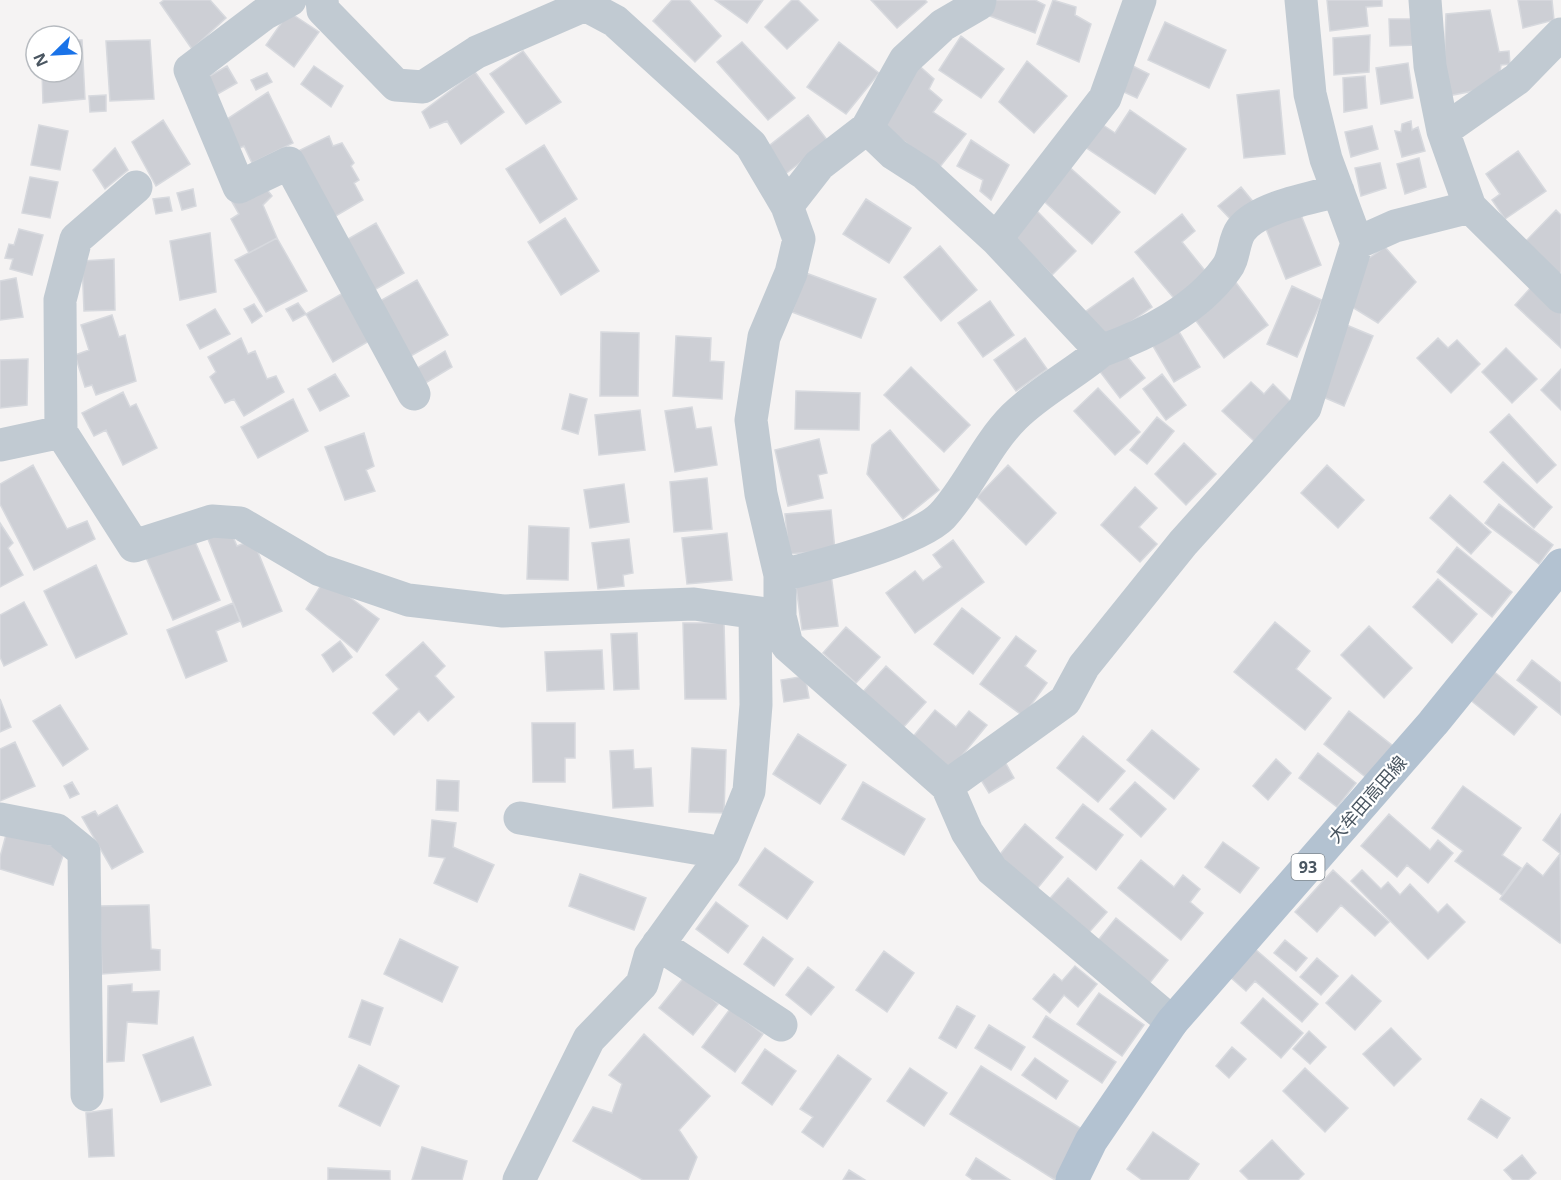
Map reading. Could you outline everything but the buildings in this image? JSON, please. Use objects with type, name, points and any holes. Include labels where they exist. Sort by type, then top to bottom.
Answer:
[{"type":"main road","name":"大牟田高田線","points":[[1072,1180],[1091,1142],[1172,1022],[1426,732],[1561,565]]},
{"type":"street","points":[[290,0],[264,14],[190,70],[239,187],[289,163],[414,394]]},
{"type":"street","points":[[322,0],[323,10],[396,85],[423,87],[477,52],[586,2],[615,21],[751,145],[787,206],[799,239],[791,273],[764,337],[751,420],[761,494],[780,575],[767,615],[749,790],[724,853],[650,956],[642,984],[589,1039],[519,1180]]},
{"type":"street","points":[[787,206],[819,165],[867,129],[905,60],[943,25],[979,4],[980,0]]},
{"type":"street","points":[[996,239],[1105,98],[1140,0]]},
{"type":"street","points":[[947,786],[1065,702],[1084,666],[1183,543],[1305,408],[1357,243],[1326,159],[1310,94],[1301,0]]},
{"type":"street","points":[[1425,0],[1430,66],[1443,131],[1470,207],[1561,297]]},
{"type":"street","points":[[1443,131],[1517,79],[1561,34]]},
{"type":"street","points":[[867,129],[894,154],[925,174],[996,239],[1101,351]]},
{"type":"street","points":[[136,187],[76,239],[60,300],[61,432],[134,546],[212,521],[240,523],[320,570],[408,600],[503,611],[694,604],[767,615],[787,645],[947,786],[967,832],[992,870],[1172,1022]]},
{"type":"street","points":[[780,575],[832,564],[913,533],[941,518],[1012,419],[1040,393],[1080,368],[1101,351],[1134,339],[1165,323],[1209,290],[1228,267],[1241,230],[1269,210],[1338,190]]},
{"type":"street","points":[[1357,243],[1395,226],[1470,207]]},
{"type":"street","points":[[0,445],[61,432]]},
{"type":"street","points":[[520,818],[724,853]]},
{"type":"street","points":[[0,819],[57,830],[84,852],[87,1095]]},
{"type":"street","points":[[658,944],[781,1025]]}]
